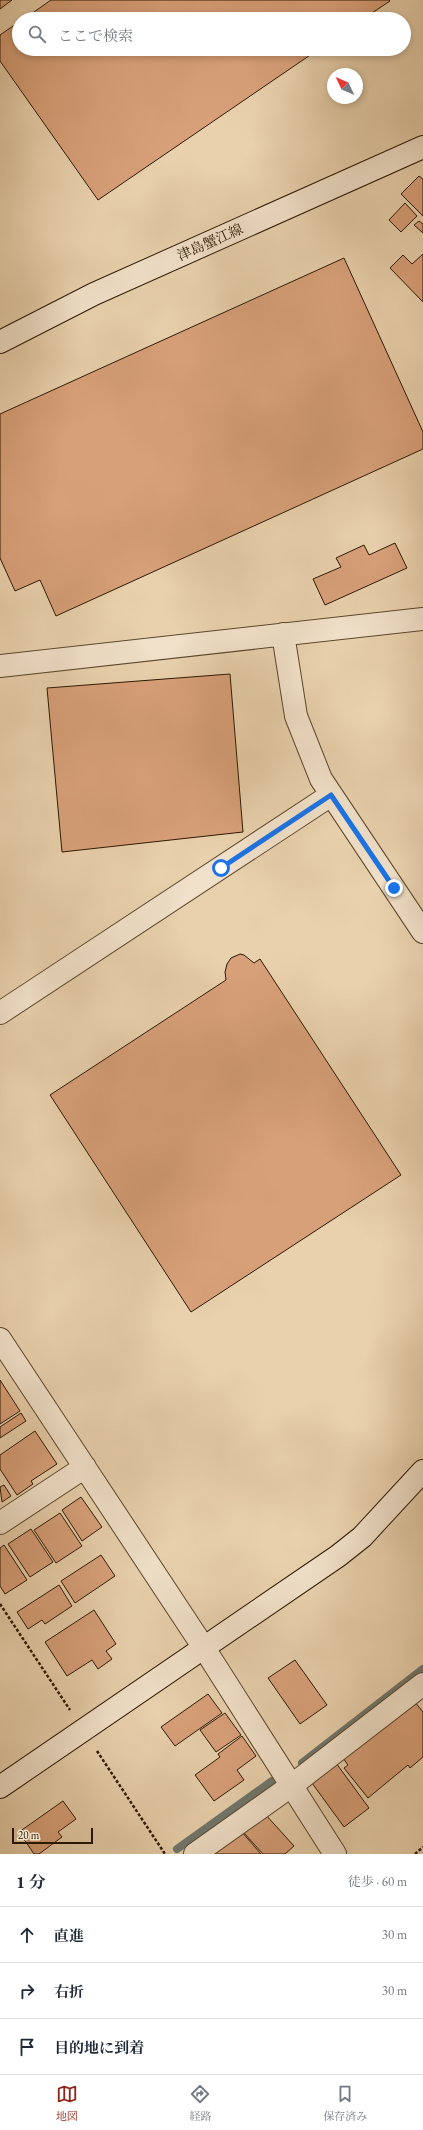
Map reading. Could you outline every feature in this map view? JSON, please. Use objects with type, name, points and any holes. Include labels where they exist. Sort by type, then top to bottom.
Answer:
[{"type":"street","name":"津島蟹江線","points":[[1,340],[94,294],[423,147]]},
{"type":"street","points":[[0,666],[423,619]]},
{"type":"street","points":[[283,634],[296,716],[321,779],[423,932]]},
{"type":"street","points":[[0,1013],[331,795]]},
{"type":"street","points":[[1,1345],[86,1467],[204,1648],[335,1854]]},
{"type":"street","points":[[0,1524],[86,1467]]},
{"type":"street","points":[[0,1787],[338,1556],[362,1537],[423,1471]]},
{"type":"street","points":[[194,1854],[420,1693]]},
{"type":"path","points":[[415,1854],[423,1847]]},
{"type":"building","points":[[0,0],[12,0],[0,9]]},
{"type":"building","points":[[51,0],[390,1],[374,12],[34,12]]},
{"type":"building","points":[[12,27],[12,56],[309,56],[98,200],[0,61],[0,35]]},
{"type":"building","points":[[419,176],[423,179],[423,216],[401,194]]},
{"type":"building","points":[[405,203],[417,216],[401,232],[389,220]]},
{"type":"building","points":[[419,221],[423,224],[423,233],[414,225]]},
{"type":"building","points":[[423,254],[423,302],[390,268],[403,255],[412,264]]},
{"type":"building","points":[[344,258],[423,432],[423,449],[56,616],[40,580],[15,591],[0,558],[0,414]]},
{"type":"building","points":[[395,543],[407,568],[325,605],[313,579],[341,567],[336,558],[364,545],[369,555]]},
{"type":"building","points":[[230,674],[243,832],[62,852],[47,688]]},
{"type":"building","points":[[240,954],[244,955],[254,963],[260,959],[401,1175],[191,1312],[50,1095],[226,980],[225,972],[227,964],[231,958]]},
{"type":"building","points":[[0,1380],[20,1411],[0,1424]]},
{"type":"building","points":[[21,1413],[26,1421],[0,1438],[0,1427]]},
{"type":"building","points":[[35,1431],[57,1464],[31,1481],[33,1484],[17,1495],[0,1469],[0,1455]]},
{"type":"building","points":[[4,1485],[11,1496],[2,1502],[0,1487]]},
{"type":"building","points":[[81,1497],[102,1527],[82,1541],[62,1510]]},
{"type":"building","points":[[60,1513],[82,1546],[56,1563],[34,1530]]},
{"type":"building","points":[[31,1529],[53,1562],[30,1577],[8,1544]]},
{"type":"building","points":[[4,1545],[27,1580],[5,1594],[0,1586],[0,1548]]},
{"type":"building","points":[[101,1555],[115,1576],[75,1603],[61,1581]]},
{"type":"building","points":[[59,1585],[72,1606],[45,1624],[42,1620],[28,1629],[17,1612]]},
{"type":"building","points":[[94,1610],[116,1644],[106,1651],[112,1659],[98,1669],[92,1660],[67,1676],[45,1642]]},
{"type":"building","points":[[295,1660],[327,1705],[300,1724],[268,1678]]},
{"type":"building","points":[[208,1694],[222,1713],[175,1746],[161,1727]]},
{"type":"building","points":[[414,1701],[423,1712],[423,1757],[410,1768],[408,1765],[368,1798],[344,1768],[348,1765],[343,1758]]},
{"type":"building","points":[[225,1713],[241,1735],[216,1752],[200,1730]]},
{"type":"building","points":[[242,1736],[256,1756],[237,1770],[244,1780],[214,1801],[195,1775],[220,1757],[218,1754]]},
{"type":"building","points":[[336,1763],[369,1808],[344,1827],[312,1783]]},
{"type":"building","points":[[63,1801],[76,1819],[58,1832],[62,1837],[39,1854],[34,1854],[19,1832]]},
{"type":"building","points":[[265,1814],[294,1846],[285,1854],[263,1854],[244,1833]]},
{"type":"building","points":[[240,1830],[261,1854],[213,1854]]},
{"type":"waterway","points":[[302,1763],[423,1669]]},
{"type":"waterway","points":[[177,1849],[272,1781]]},
{"type":"route","points":[[221,868],[331,795],[394,888]]}]
